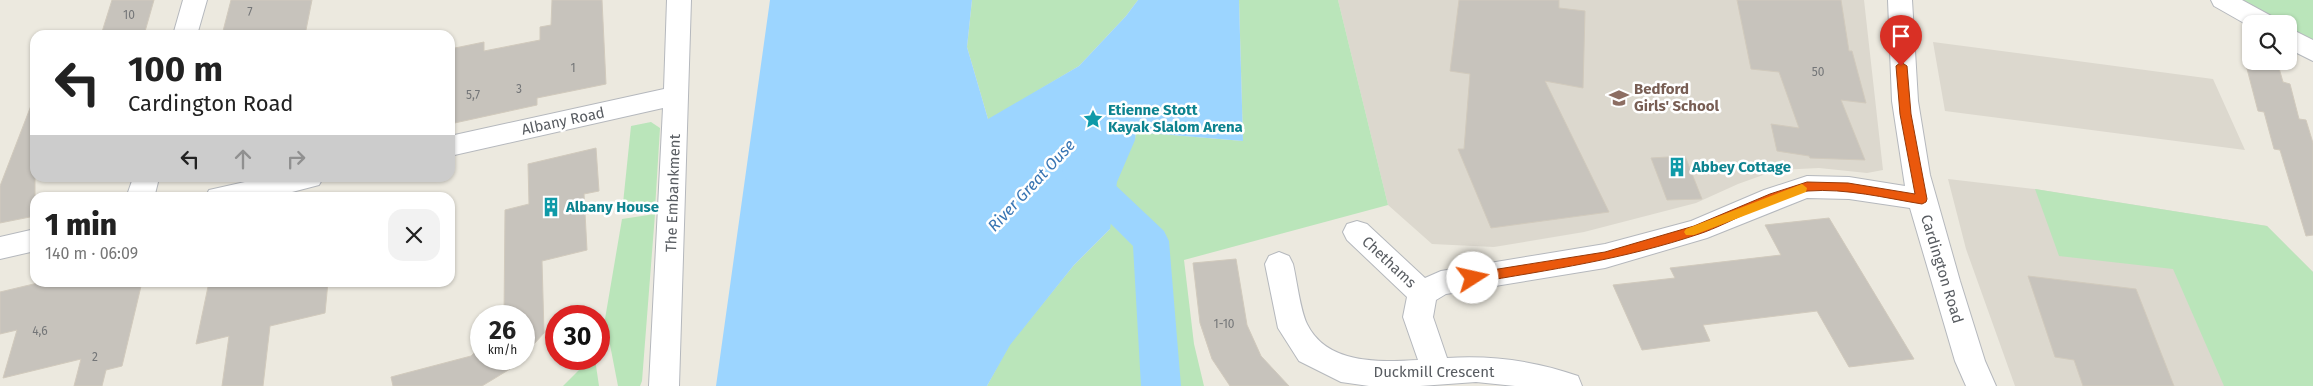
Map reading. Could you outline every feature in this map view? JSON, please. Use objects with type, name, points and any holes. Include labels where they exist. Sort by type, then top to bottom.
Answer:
[{"type":"street","points":[[187,30],[195,0]]},
{"type":"street","name":"The Embankment","points":[[664,386],[677,96],[679,0]]},
{"type":"street","name":"Cardington Road","points":[[1900,0],[1900,50],[1906,114],[1922,199],[1970,361],[1981,386]]},
{"type":"street","points":[[2223,0],[2250,15]]},
{"type":"street","points":[[2297,42],[2313,52]]},
{"type":"street","name":"Albany Road","points":[[455,145],[677,96]]},
{"type":"street","points":[[246,192],[291,182]]},
{"type":"street","name":"Chethams","points":[[1422,293],[1440,284],[1605,256],[1697,230],[1774,198],[1807,187],[1848,188],[1922,199]]},
{"type":"street","name":"Chethams","points":[[1356,232],[1422,293]]},
{"type":"street","points":[[0,248],[30,241]]},
{"type":"street","name":"Duckmill Crescent","points":[[1279,264],[1293,328],[1310,352],[1341,370],[1386,375],[1476,369],[1518,373],[1567,386]]},
{"type":"street","name":"Chethams","points":[[1422,293],[1418,317],[1437,371]]},
{"type":"shaded area","name":"Bedford Girls' School","points":[[1338,0],[1864,0],[1883,170],[1867,173],[1819,168],[1777,170],[1738,184],[1696,203],[1584,232],[1494,247],[1432,244],[1388,205]]},
{"type":"shaded area","points":[[1933,42],[2213,79],[2245,150],[1945,111]]},
{"type":"shaded area","points":[[1948,179],[2035,189],[2267,226],[2313,272],[2313,386],[2015,386],[1966,249]]},
{"type":"green space","points":[[972,0],[1138,0],[1126,16],[1079,66],[1037,91],[1135,139],[1136,132],[1243,141],[1239,0],[1338,0],[1388,205],[1184,260],[1194,344],[1204,386],[987,386],[1009,345],[1074,265],[1110,229],[988,119],[967,47]]},
{"type":"green space","points":[[2237,0],[2313,0],[2313,41],[2297,32],[2297,15],[2264,15]]},
{"type":"green space","points":[[651,122],[660,128],[655,209],[622,213],[631,126]]},
{"type":"green space","points":[[2035,189],[2267,226],[2313,272],[2313,386],[2224,386],[2173,269],[2059,256]]},
{"type":"green space","points":[[655,214],[642,381],[640,386],[618,386],[610,345],[610,305],[607,305],[622,219]]},
{"type":"green space","points":[[579,370],[597,370],[599,386],[563,386]]},
{"type":"water","name":"River Great Ouse","points":[[770,0],[972,0],[967,47],[988,119],[1079,66],[1126,16],[1138,0],[1239,0],[1243,141],[1136,132],[1135,140],[1117,182],[1110,229],[1074,265],[1010,345],[987,386],[716,386]]},
{"type":"building","points":[[112,0],[154,0],[145,30],[103,30]]},
{"type":"building","points":[[231,0],[312,0],[306,30],[223,30]]},
{"type":"building","points":[[552,0],[602,0],[606,84],[537,98],[537,105],[455,123],[455,48],[484,42],[484,51],[540,40],[540,27],[551,25]]},
{"type":"building","points":[[1459,0],[1559,0],[1559,8],[1585,11],[1583,88],[1545,81],[1609,212],[1491,228],[1458,149],[1464,149],[1470,74],[1450,71]]},
{"type":"building","points":[[1737,0],[1841,0],[1849,51],[1852,51],[1866,103],[1841,100],[1865,160],[1810,158],[1809,156],[1777,151],[1771,124],[1799,128],[1779,72],[1751,69]]},
{"type":"building","points":[[2247,70],[2280,70],[2283,82],[2290,84],[2299,119],[2306,120],[2313,143],[2313,235],[2306,236],[2280,150],[2274,149],[2264,112],[2258,111]]},
{"type":"building","points":[[30,108],[30,182],[35,182],[35,192],[30,192],[30,217],[0,223],[0,186]]},
{"type":"building","name":"Albany House","points":[[596,148],[599,191],[584,194],[587,250],[542,261],[544,333],[535,343],[535,305],[504,305],[505,210],[529,204],[528,164]]},
{"type":"building","name":"Abbey Cottage","points":[[1685,156],[1702,199],[1667,200],[1651,158]]},
{"type":"building","points":[[1829,218],[1914,359],[1849,367],[1817,311],[1703,325],[1710,341],[1642,350],[1613,285],[1675,278],[1670,268],[1781,255],[1765,225]]},
{"type":"building","points":[[1236,259],[1247,325],[1261,356],[1289,386],[1230,386],[1212,359],[1200,323],[1193,263]]},
{"type":"building","points":[[2028,276],[2136,289],[2174,386],[2083,386],[2074,360],[2055,357]]},
{"type":"building","points":[[30,285],[30,287],[141,287],[122,366],[106,370],[102,386],[74,386],[81,359],[3,378],[17,330],[0,334],[0,292]]},
{"type":"building","points":[[208,287],[328,287],[325,313],[270,326],[263,386],[222,386],[229,336],[196,344]]},
{"type":"building","points":[[470,356],[470,370],[508,370],[482,386],[393,386],[391,377]]},
{"type":"waterway","points":[[1079,171],[1151,241],[1161,386]]},
{"type":"slow traffic","points":[[1690,232],[1802,188]]},
{"type":"place","name":"Bedford Girls' School","points":[[1619,98]]},
{"type":"place","name":"Etienne Stott Kayak Slalom Arena","points":[[1093,119]]},
{"type":"place","name":"Abbey Cottage","points":[[1677,167]]},
{"type":"place","name":"Albany House","points":[[551,207]]},
{"type":"route","points":[[1473,278],[1605,256],[1697,230],[1774,198],[1807,187],[1848,188],[1922,199],[1906,114],[1901,66]]}]
